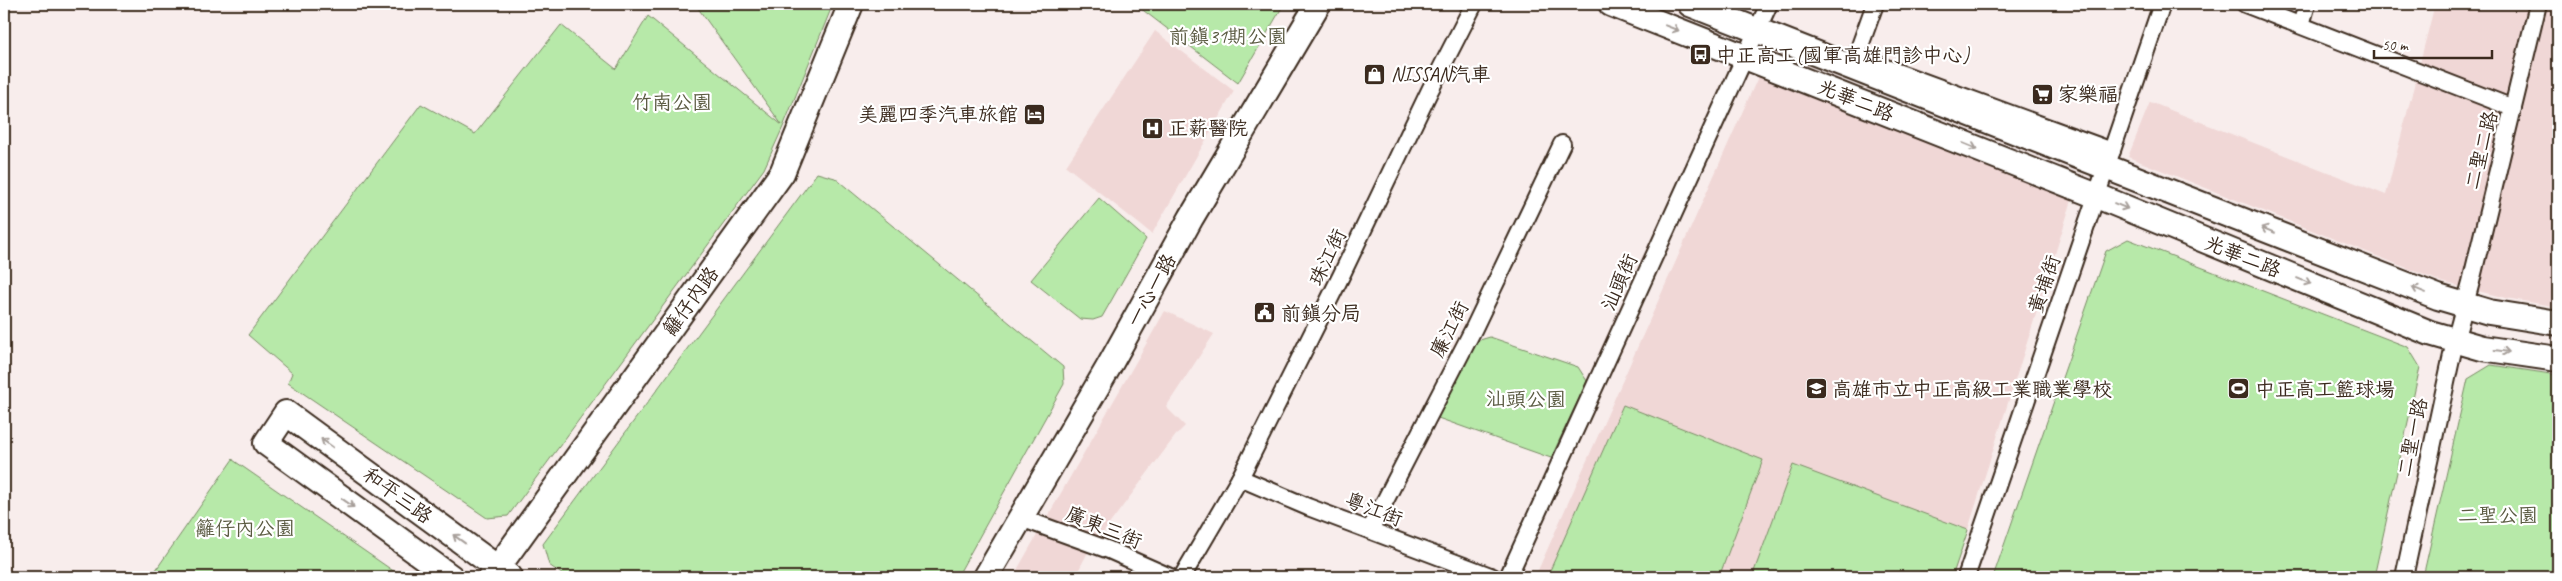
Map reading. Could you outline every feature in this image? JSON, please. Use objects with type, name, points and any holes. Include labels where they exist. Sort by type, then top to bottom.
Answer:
[{"type":"street","name":"籬仔內路","points":[[500,574],[782,173],[851,4]]},
{"type":"street","name":"一心一路","points":[[986,577],[1108,368],[1191,218],[1318,4]]},
{"type":"street","name":"珠江街","points":[[1182,577],[1240,478],[1474,4]]},
{"type":"street","name":"光華二路","points":[[1611,4],[2097,196],[2455,341],[2482,348],[2558,359]]},
{"type":"street","name":"光華二路","points":[[1690,4],[1759,26],[1944,102],[2109,158],[2465,306],[2558,323]]},
{"type":"street","name":"汕頭街","points":[[1508,577],[1769,4]]},
{"type":"street","points":[[1856,57],[1875,4]]},
{"type":"street","name":"黃埔街","points":[[1966,577],[2162,4]]},
{"type":"street","points":[[2245,4],[2513,108]]},
{"type":"street","points":[[2300,25],[2307,4]]},
{"type":"street","name":"二聖二路","points":[[2465,306],[2538,4]]},
{"type":"street","points":[[1759,26],[1856,57],[2109,158]]},
{"type":"street","points":[[1934,131],[1944,102]]},
{"type":"street","name":"廉江街","points":[[1370,530],[1474,328],[1562,144]]},
{"type":"street","name":"二聖一路","points":[[2404,577],[2455,341],[2465,306]]},
{"type":"street","name":"和平三路","points":[[451,577],[266,443],[286,413],[500,574]]},
{"type":"street","name":"粵江街","points":[[1240,478],[1493,577]]},
{"type":"street","name":"廣東三街","points":[[1021,518],[1109,550],[1170,577]]},
{"type":"shaded area","points":[[2435,4],[2558,4],[2558,307],[2506,298],[2442,282],[2128,157],[2150,102],[2386,195]]},
{"type":"shaded area","name":"正薪醫院","points":[[1155,31],[1234,91],[1152,234],[1066,166]]},
{"type":"shaded area","name":"高雄市立中正高級工業職業學校","points":[[1758,77],[2072,200],[1953,577],[1535,577]]},
{"type":"shaded area","points":[[1165,311],[1214,334],[1166,407],[1185,426],[1176,435],[1087,554],[1075,577],[1013,577]]},
{"type":"green space","name":"竹南公園","points":[[695,4],[833,4],[764,169],[508,516],[487,518],[288,383],[292,373],[248,335],[421,104],[475,134],[561,25],[616,69],[648,16],[782,125]]},
{"type":"green space","name":"前鎮31期公園","points":[[1135,4],[1284,4],[1238,83]]},
{"type":"green space","points":[[817,173],[835,178],[1063,367],[1064,384],[957,577],[566,577],[549,565],[543,544]]},
{"type":"green space","points":[[1099,198],[1146,239],[1102,317],[1093,320],[1080,319],[1031,280]]},
{"type":"green space","points":[[2128,239],[2408,347],[2420,367],[2374,577],[1993,577],[2106,251]]},
{"type":"green space","name":"汕頭公園","points":[[1490,337],[1578,367],[1587,381],[1551,458],[1438,418],[1473,342]]},
{"type":"green space","name":"二聖公園","points":[[2491,365],[2558,375],[2558,577],[2423,577],[2468,379]]},
{"type":"green space","points":[[1623,405],[1763,460],[1719,577],[1554,577],[1548,575]]},
{"type":"green space","name":"籬仔內公園","points":[[233,460],[402,577],[151,577]]},
{"type":"green space","points":[[1793,465],[1968,530],[1952,577],[1752,577]]},
{"type":"place","name":"中正高工(國軍高雄門診中心)","points":[[1700,55]]},
{"type":"place","name":"NISSAN汽車","points":[[1375,74]]},
{"type":"place","name":"家樂福","points":[[2042,94]]},
{"type":"place","name":"美麗四季汽車旅館","points":[[1034,114]]},
{"type":"place","name":"正薪醫院","points":[[1152,128]]},
{"type":"place","name":"前鎮分局","points":[[1265,313]]},
{"type":"place","name":"高雄市立中正高級工業職業學校","points":[[1816,389]]},
{"type":"place","name":"中正高工籃球場","points":[[2239,389]]}]
